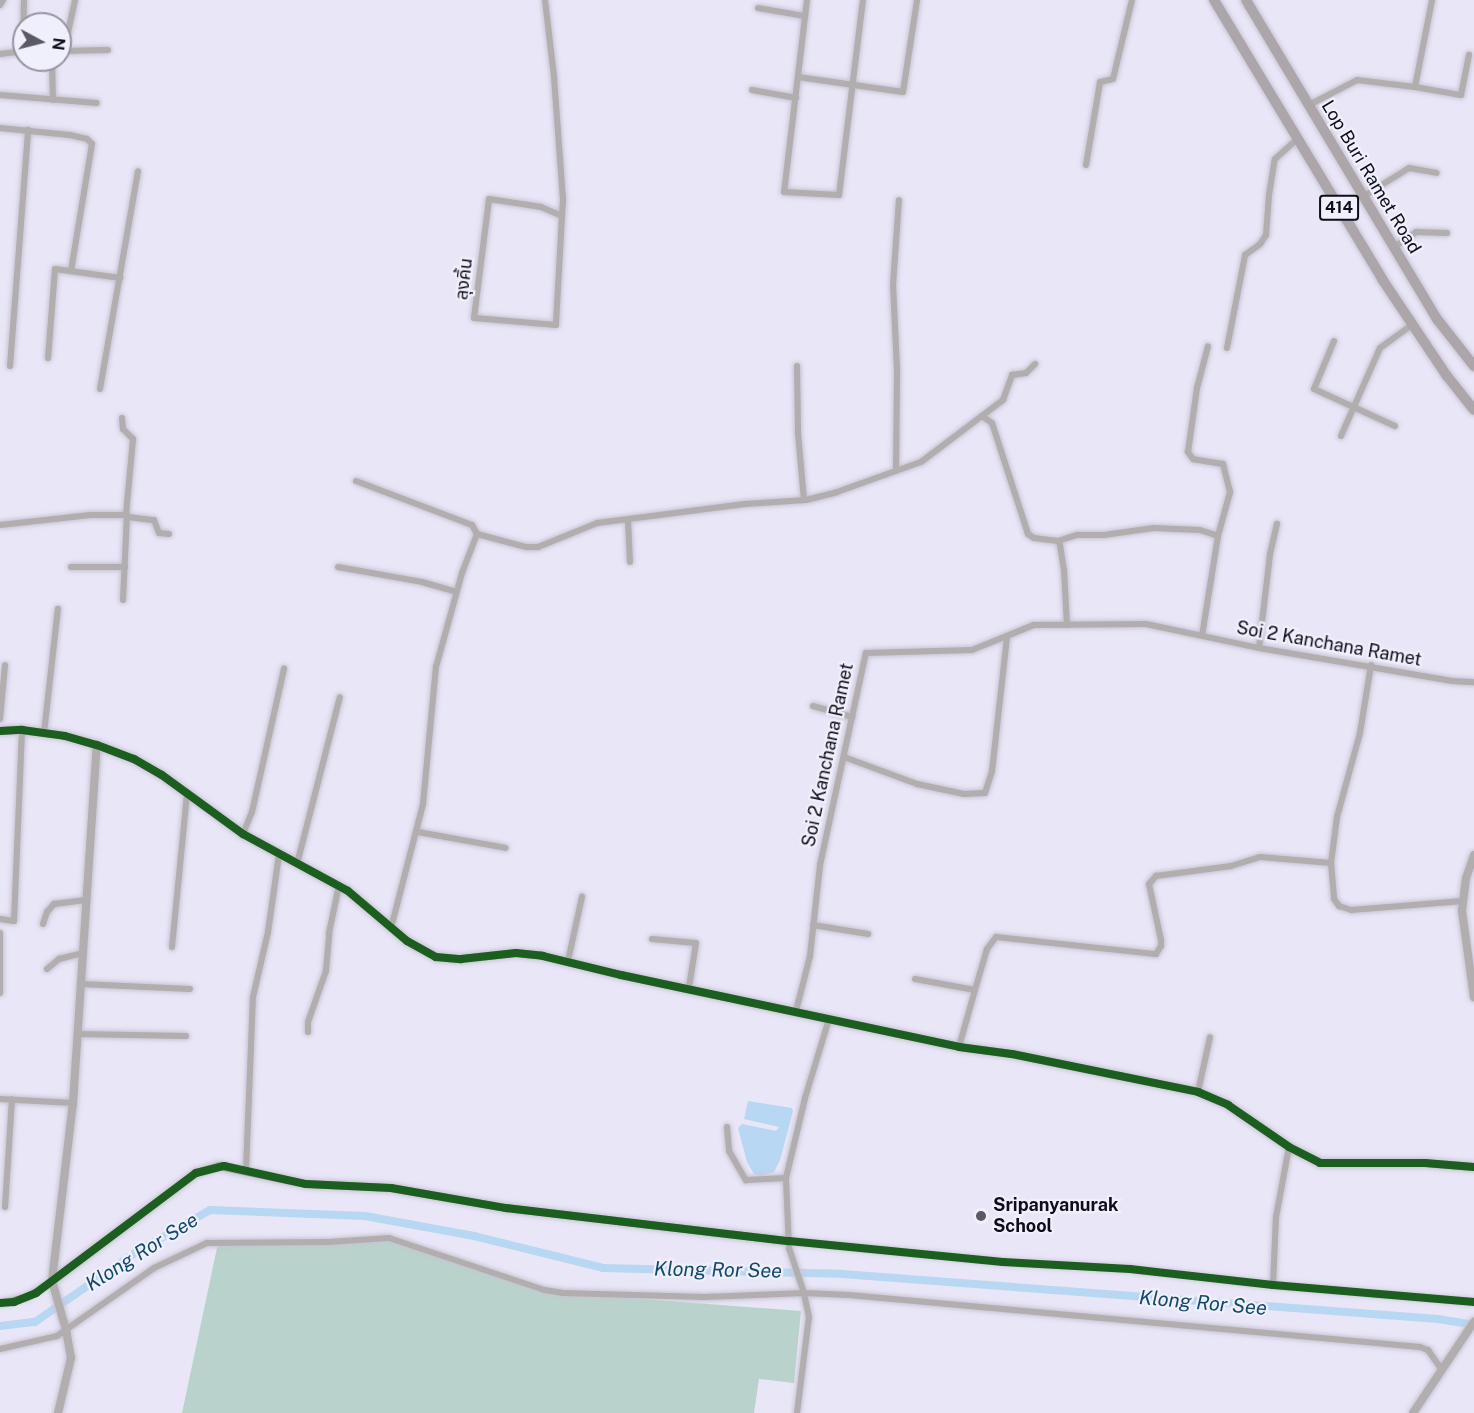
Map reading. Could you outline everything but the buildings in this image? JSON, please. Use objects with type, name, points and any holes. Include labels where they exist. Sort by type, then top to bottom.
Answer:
[{"type":"main road","name":"414","points":[[1214,0],[1296,140],[1412,325],[1446,376],[1474,410]]},
{"type":"main road","name":"Lop Buri Ramet Road","points":[[1246,0],[1437,319],[1474,366]]},
{"type":"street","points":[[0,5],[3,0]]},
{"type":"street","name":"ลุงคิ้น","points":[[545,0],[561,159],[562,216],[556,325],[474,318],[489,199],[541,207],[562,216]]},
{"type":"street","points":[[807,0],[784,192],[839,195],[863,0]]},
{"type":"street","points":[[798,77],[903,92],[917,0]]},
{"type":"street","points":[[1086,165],[1100,82],[1113,79],[1132,0]]},
{"type":"street","points":[[1414,87],[1432,0]]},
{"type":"street","points":[[758,8],[805,16]]},
{"type":"street","points":[[72,51],[108,50]]},
{"type":"street","points":[[1309,105],[1357,80],[1461,95],[1469,55]]},
{"type":"street","points":[[52,72],[53,100]]},
{"type":"street","points":[[752,90],[796,98]]},
{"type":"street","points":[[0,95],[97,103]]},
{"type":"street","points":[[0,128],[86,139],[92,144],[71,271]]},
{"type":"street","points":[[10,366],[28,130]]},
{"type":"street","points":[[1227,348],[1245,255],[1260,244],[1266,236],[1269,195],[1276,157],[1296,140]]},
{"type":"street","points":[[1364,196],[1407,169],[1417,168],[1437,173]]},
{"type":"street","points":[[100,389],[138,171]]},
{"type":"street","points":[[896,471],[897,410],[893,285],[899,200]]},
{"type":"street","points":[[1394,247],[1416,232],[1446,233]]},
{"type":"street","points":[[48,358],[55,269],[120,278]]},
{"type":"street","points":[[1341,436],[1380,348],[1412,325]]},
{"type":"street","points":[[1334,341],[1314,389],[1395,426]]},
{"type":"street","points":[[1202,636],[1218,536],[1230,492],[1225,468],[1221,463],[1194,459],[1188,450],[1197,388],[1208,346]]},
{"type":"street","points":[[356,482],[472,525],[477,534],[534,547],[546,545],[597,523],[752,503],[804,500],[837,492],[921,462],[1005,398],[1012,375],[1026,373],[1035,364]]},
{"type":"street","points":[[797,366],[800,466],[804,500]]},
{"type":"street","points":[[982,416],[992,423],[1026,532],[1034,538],[1058,541],[1077,535],[1104,535],[1154,528],[1200,530],[1218,536]]},
{"type":"street","points":[[122,418],[123,429],[133,439],[123,600]]},
{"type":"street","points":[[0,525],[90,515],[127,515],[153,520],[159,532],[169,534]]},
{"type":"street","points":[[627,520],[630,562]]},
{"type":"street","points":[[1259,648],[1270,554],[1277,524]]},
{"type":"street","points":[[391,928],[418,832],[426,778],[433,679],[456,592],[477,534]]},
{"type":"street","points":[[1058,541],[1062,548],[1065,570],[1067,625]]},
{"type":"street","points":[[71,567],[125,567]]},
{"type":"street","points":[[338,567],[456,592]]},
{"type":"street","points":[[44,733],[58,609]]},
{"type":"street","name":"Soi 2 Kanchana Ramet","points":[[796,1011],[810,956],[820,865],[866,653],[972,650],[1007,638],[1034,625],[1146,624],[1259,648],[1371,665],[1452,681],[1474,682]]},
{"type":"street","points":[[844,757],[917,784],[964,794],[984,793],[992,771],[1007,638]]},
{"type":"street","points":[[0,719],[5,665]]},
{"type":"street","points":[[1371,665],[1360,733],[1339,809],[1331,863],[1334,900],[1342,909],[1356,910],[1463,901]]},
{"type":"street","points":[[243,834],[252,812],[284,669]]},
{"type":"street","points":[[297,864],[340,697]]},
{"type":"street","points":[[813,706],[852,717]]},
{"type":"street","points":[[0,919],[14,921],[22,730]]},
{"type":"street","points":[[0,731],[22,730],[44,733],[97,745],[148,767],[243,834],[339,885],[418,949],[442,958],[461,959],[523,953],[959,1047],[1012,1054],[1198,1092],[1228,1105],[1312,1161],[1325,1164],[1425,1163],[1474,1167]]},
{"type":"street","points":[[58,1413],[71,1358],[65,1327],[52,1284],[72,1103],[97,745]]},
{"type":"street","points":[[172,947],[187,794]]},
{"type":"street","points":[[418,832],[506,848]]},
{"type":"street","points":[[246,1170],[252,1005],[268,932],[279,855]]},
{"type":"street","points":[[1474,855],[1463,901],[1464,932],[1474,994]]},
{"type":"street","points":[[959,1047],[987,949],[996,938],[1156,954],[1161,946],[1161,940],[1149,884],[1156,876],[1231,866],[1260,857],[1331,863]]},
{"type":"street","points":[[308,1032],[308,1022],[326,971],[329,933],[339,885]]},
{"type":"street","points":[[568,961],[582,897]]},
{"type":"street","points":[[43,924],[48,909],[54,904],[87,900]]},
{"type":"street","points":[[813,926],[868,934]]},
{"type":"street","points":[[0,933],[0,993]]},
{"type":"street","points":[[652,939],[696,943],[689,987]]},
{"type":"street","points":[[47,969],[59,960],[83,953]]},
{"type":"street","points":[[915,980],[975,990]]},
{"type":"street","points":[[81,984],[190,989]]},
{"type":"street","points":[[797,1413],[810,1329],[804,1291],[789,1244],[786,1178],[805,1098],[829,1019]]},
{"type":"street","points":[[76,1034],[186,1036]]},
{"type":"street","points":[[1198,1092],[1210,1037]]},
{"type":"street","points":[[0,1099],[72,1103]]},
{"type":"street","points":[[4,1207],[12,1099]]},
{"type":"street","points":[[728,1127],[729,1151],[746,1180],[786,1178]]},
{"type":"street","points":[[1273,1285],[1275,1224],[1289,1147]]},
{"type":"street","points":[[0,1303],[27,1297],[52,1284],[196,1173],[219,1166],[306,1184],[391,1188],[506,1208],[789,1244],[1003,1262],[1130,1269],[1273,1285],[1474,1302]]},
{"type":"street","points":[[0,1349],[45,1340],[154,1268],[207,1243],[329,1242],[389,1238],[544,1290],[562,1293],[704,1297],[804,1291],[1420,1347],[1428,1350],[1442,1370]]},
{"type":"street","points":[[1413,1413],[1474,1322]]},
{"type":"green space","points":[[404,1241],[562,1293],[801,1311],[794,1383],[759,1379],[754,1413],[182,1413],[218,1243]]},
{"type":"water","points":[[748,1101],[792,1108],[793,1111],[780,1160],[774,1172],[760,1176],[754,1174],[747,1162],[738,1128],[742,1124],[776,1131],[779,1127],[744,1119]]},
{"type":"waterway","name":"Klong Ror See","points":[[0,1326],[35,1322],[135,1253],[210,1210],[365,1216],[474,1236],[603,1268],[842,1274],[1438,1319],[1474,1325]]},
{"type":"cycle path","points":[[0,731],[22,730],[65,736],[134,759],[162,775],[243,834],[348,891],[407,941],[436,957],[461,959],[516,953],[543,956],[621,975],[959,1047],[1012,1054],[1198,1092],[1228,1105],[1289,1147],[1320,1163],[1425,1163],[1474,1167]]},
{"type":"cycle path","points":[[0,1303],[14,1302],[36,1293],[196,1173],[224,1166],[306,1184],[391,1188],[506,1208],[789,1241],[1003,1262],[1130,1269],[1273,1285],[1474,1302]]},
{"type":"place","name":"Sripanyanurak School","points":[[981,1216]]}]
